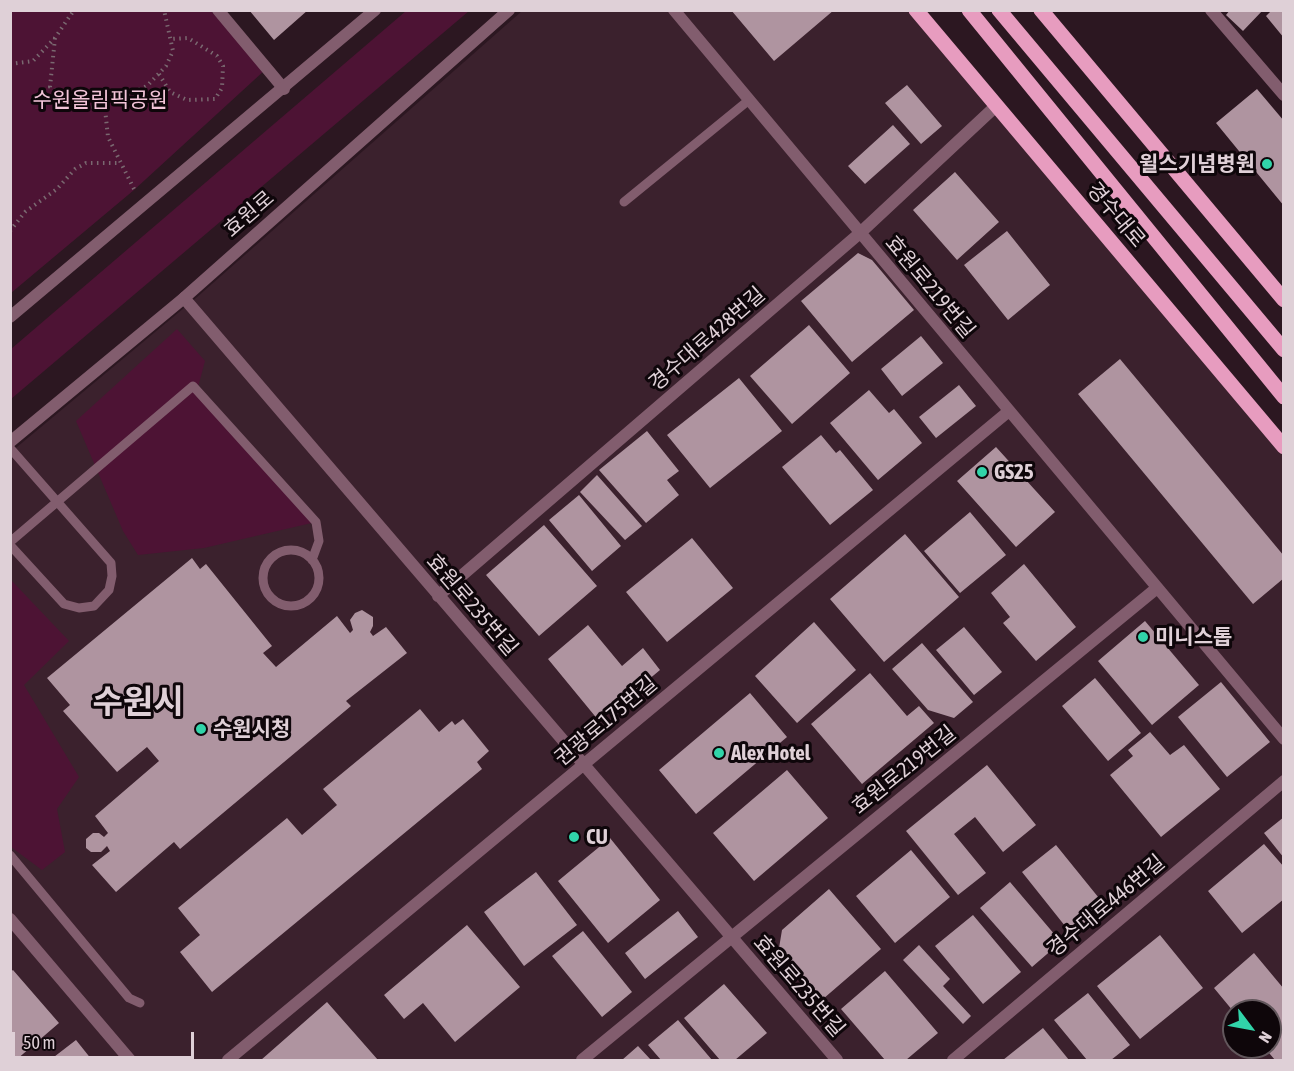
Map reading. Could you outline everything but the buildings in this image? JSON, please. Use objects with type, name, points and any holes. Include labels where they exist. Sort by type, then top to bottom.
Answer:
[{"type":"main road","name":"경수대로","points":[[916,10],[1284,447]]},
{"type":"main road","name":"경수대로","points":[[969,10],[1284,397]]},
{"type":"main road","name":"경수대로","points":[[999,10],[1284,350]]},
{"type":"main road","points":[[1041,10],[1284,300]]},
{"type":"street","points":[[218,10],[284,89]]},
{"type":"street","points":[[10,316],[284,89],[375,10]]},
{"type":"street","name":"효원로","points":[[10,442],[184,298],[509,10]]},
{"type":"street","name":"효원로219번길","points":[[674,10],[1284,739]]},
{"type":"street","points":[[1211,10],[1284,95]]},
{"type":"street","name":"경수대로428번길","points":[[438,596],[860,233],[996,106]]},
{"type":"street","name":"효원로235번길","points":[[184,298],[837,1060]]},
{"type":"street","name":"권광로175번길","points":[[228,1060],[1009,411]]},
{"type":"street","name":"효원로219번길","points":[[732,938],[1157,588]]},
{"type":"street","name":"경수대로446번길","points":[[953,1060],[1284,781]]},
{"type":"street","points":[[13,926],[130,1060]]},
{"type":"street","name":"효원로235번길","points":[[582,1060],[732,938]]},
{"type":"lane","points":[[624,202],[749,100]]},
{"type":"lane","points":[[13,541],[193,386],[316,522],[320,541],[312,560]]},
{"type":"lane","points":[[10,448],[111,563],[111,583],[101,600],[84,608],[64,604],[13,541],[10,528]]},
{"type":"lane","points":[[291,550],[300,551],[312,560],[318,571],[319,580],[312,597],[297,606],[279,604],[272,599],[263,583],[263,573],[272,557],[291,550]]},
{"type":"lane","points":[[10,855],[129,998],[140,1003]]},
{"type":"path","points":[[10,64],[33,61],[55,38],[74,10]]},
{"type":"path","points":[[135,193],[108,137],[105,110],[110,103],[147,86],[159,74],[173,51],[164,10]]},
{"type":"path","points":[[55,38],[50,87],[77,104],[105,110]]},
{"type":"path","points":[[159,74],[170,92],[187,100],[215,99],[222,87],[223,66],[217,56],[188,38],[171,39]]},
{"type":"path","points":[[10,231],[26,212],[57,189],[75,169],[86,163],[119,163]]},
{"type":"shaded area","points":[[522,11],[911,11],[1283,449],[1283,1060],[11,1060],[11,452],[196,298]]},
{"type":"green space","name":"수원올림픽공원","points":[[11,11],[211,11],[265,70],[134,190],[11,293]]},
{"type":"green space","points":[[406,11],[469,11],[11,399],[11,349]]},
{"type":"green space","points":[[177,329],[205,361],[197,391],[316,522],[204,548],[138,555],[123,531],[76,421]]},
{"type":"green space","points":[[11,580],[69,641],[24,685],[79,777],[57,809],[65,852],[42,870],[11,847]]},
{"type":"place","name":"윌스기념병원","points":[[1267,164]]},
{"type":"place","name":"GS25","points":[[982,472]]},
{"type":"place","name":"미니스톱","points":[[1143,637]]},
{"type":"place","name":"수원시청","points":[[201,729]]},
{"type":"place","name":"Alex Hotel","points":[[719,753]]},
{"type":"place","name":"CU","points":[[574,837]]},
{"type":"district","name":"수원시","points":[[138,703]]}]
